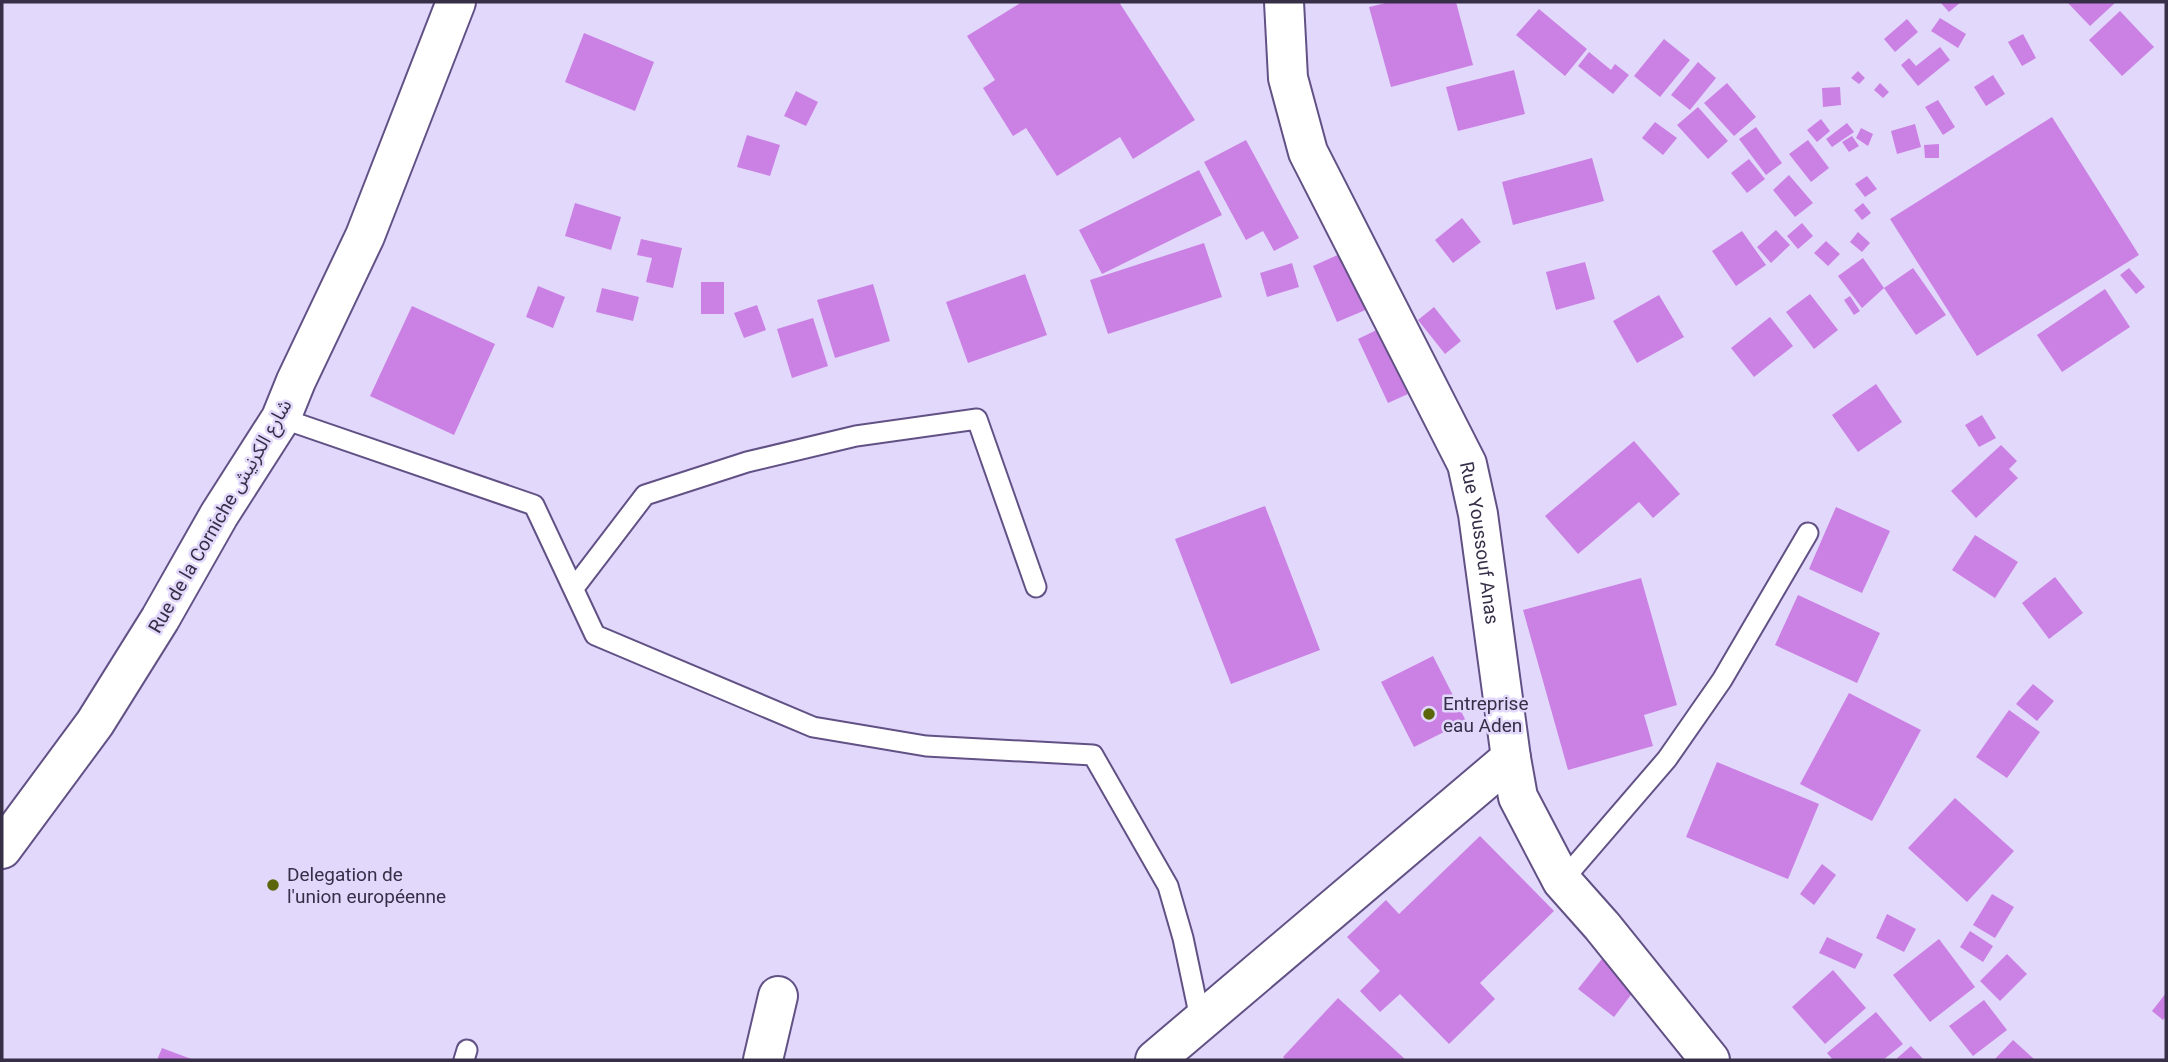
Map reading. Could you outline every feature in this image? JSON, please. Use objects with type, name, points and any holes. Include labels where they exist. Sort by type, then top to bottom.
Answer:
[{"type":"street","name":"Rue de la Corniche شارع الكرنيش","points":[[2,849],[95,723],[160,619],[219,515],[281,418],[365,236],[456,2]]},
{"type":"street","name":"Rue Youssouf Anas","points":[[1283,2],[1287,78],[1308,152],[1467,464],[1478,514],[1518,797],[1562,881],[1602,926],[1710,1060]]},
{"type":"street","points":[[1181,1046],[1511,758]]},
{"type":"street","points":[[762,1060],[778,996]]},
{"type":"lane","points":[[281,418],[534,505],[595,635],[813,727],[926,746],[1093,755],[1168,886],[1183,938],[1181,1046]]},
{"type":"lane","points":[[574,588],[645,495],[747,462],[856,436],[977,419],[1036,587]]},
{"type":"lane","points":[[1562,881],[1667,760],[1722,680],[1808,533]]},
{"type":"building","points":[[1022,2],[1119,2],[1195,120],[1133,159],[1120,137],[1057,176],[1026,128],[1013,136],[983,88],[995,80],[967,36]]},
{"type":"building","points":[[1390,2],[1456,2],[1473,65],[1391,87],[1369,7]]},
{"type":"building","points":[[1940,2],[1961,2],[1949,12]]},
{"type":"building","points":[[2067,2],[2116,2],[2090,26]]},
{"type":"building","points":[[1539,9],[1587,49],[1565,76],[1516,35]]},
{"type":"building","points":[[2120,11],[2154,47],[2122,76],[2089,40]]},
{"type":"building","points":[[1940,18],[1966,34],[1958,48],[1931,31]]},
{"type":"building","points":[[1907,19],[1918,32],[1895,52],[1884,39]]},
{"type":"building","points":[[584,33],[654,62],[635,111],[565,82]]},
{"type":"building","points":[[2023,34],[2036,58],[2022,66],[2008,42]]},
{"type":"building","points":[[1664,39],[1690,60],[1660,97],[1634,76]]},
{"type":"building","points":[[1940,47],[1950,60],[1918,86],[1901,65],[1909,58],[1916,66]]},
{"type":"building","points":[[1589,52],[1611,70],[1615,64],[1629,75],[1613,94],[1578,66]]},
{"type":"building","points":[[1698,62],[1716,78],[1690,110],[1671,95]]},
{"type":"building","points":[[1514,70],[1525,114],[1458,131],[1446,87]]},
{"type":"building","points":[[1858,71],[1865,78],[1859,84],[1851,78]]},
{"type":"building","points":[[1993,75],[2005,94],[1986,106],[1974,87]]},
{"type":"building","points":[[1727,83],[1756,117],[1734,136],[1704,103]]},
{"type":"building","points":[[1880,83],[1889,92],[1883,98],[1874,90]]},
{"type":"building","points":[[1840,87],[1841,105],[1823,107],[1822,88]]},
{"type":"building","points":[[796,91],[818,102],[806,126],[784,116]]},
{"type":"building","points":[[1938,100],[1955,127],[1943,135],[1925,107]]},
{"type":"building","points":[[1698,107],[1728,141],[1708,159],[1677,125]]},
{"type":"building","points":[[2052,117],[2139,255],[1977,356],[1890,219]]},
{"type":"building","points":[[1821,119],[1830,131],[1817,142],[1807,130]]},
{"type":"building","points":[[1655,122],[1677,138],[1663,155],[1642,138]]},
{"type":"building","points":[[1847,123],[1854,132],[1832,147],[1826,139]]},
{"type":"building","points":[[1915,124],[1921,147],[1897,154],[1891,131]]},
{"type":"building","points":[[1756,127],[1782,163],[1766,175],[1739,139]]},
{"type":"building","points":[[1861,128],[1873,134],[1868,146],[1856,138]]},
{"type":"building","points":[[747,135],[780,145],[770,176],[737,167]]},
{"type":"building","points":[[1852,136],[1859,146],[1849,152],[1842,142]]},
{"type":"building","points":[[1246,140],[1299,238],[1274,251],[1263,231],[1246,240],[1204,162]]},
{"type":"building","points":[[1808,140],[1829,168],[1811,182],[1789,154]]},
{"type":"building","points":[[1939,144],[1939,158],[1925,158],[1924,145]]},
{"type":"building","points":[[1592,158],[1604,201],[1513,225],[1502,182]]},
{"type":"building","points":[[1749,159],[1765,179],[1747,193],[1731,173]]},
{"type":"building","points":[[1199,170],[1222,215],[1102,274],[1079,230]]},
{"type":"building","points":[[1789,175],[1813,203],[1795,217],[1773,190]]},
{"type":"building","points":[[1867,176],[1877,189],[1865,197],[1855,184]]},
{"type":"building","points":[[575,203],[621,217],[611,250],[565,236]]},
{"type":"building","points":[[1863,203],[1871,213],[1862,220],[1854,210]]},
{"type":"building","points":[[1462,218],[1481,242],[1453,263],[1435,240]]},
{"type":"building","points":[[1802,223],[1813,236],[1798,249],[1787,236]]},
{"type":"building","points":[[1776,230],[1790,245],[1771,263],[1757,247]]},
{"type":"building","points":[[1742,231],[1766,265],[1736,286],[1712,251]]},
{"type":"building","points":[[1858,232],[1870,243],[1862,252],[1850,242]]},
{"type":"building","points":[[641,239],[682,248],[673,288],[646,282],[652,258],[637,255]]},
{"type":"building","points":[[1826,241],[1840,254],[1828,266],[1814,253]]},
{"type":"building","points":[[1204,243],[1222,297],[1108,334],[1090,280]]},
{"type":"building","points":[[1351,249],[1375,306],[1337,322],[1313,266]]},
{"type":"building","points":[[1863,258],[1884,288],[1862,308],[1838,276]]},
{"type":"building","points":[[1585,262],[1595,299],[1556,310],[1546,272]]},
{"type":"building","points":[[1292,263],[1299,287],[1267,297],[1260,273]]},
{"type":"building","points":[[1913,268],[1946,315],[1916,335],[1884,288]]},
{"type":"building","points":[[2129,268],[2145,287],[2136,294],[2120,275]]},
{"type":"building","points":[[1025,274],[1047,335],[968,363],[946,302]]},
{"type":"building","points":[[701,282],[724,282],[724,314],[701,314]]},
{"type":"building","points":[[873,284],[890,341],[835,358],[817,300]]},
{"type":"building","points":[[538,286],[565,297],[553,328],[526,317]]},
{"type":"building","points":[[602,288],[639,297],[633,321],[596,312]]},
{"type":"building","points":[[2105,289],[2130,327],[2062,372],[2037,335]]},
{"type":"building","points":[[1810,294],[1838,330],[1814,349],[1786,312]]},
{"type":"building","points":[[1659,295],[1684,337],[1637,363],[1613,321]]},
{"type":"building","points":[[1850,296],[1860,311],[1854,315],[1844,300]]},
{"type":"building","points":[[757,305],[766,330],[744,338],[734,313]]},
{"type":"building","points":[[412,306],[495,344],[454,435],[370,396]]},
{"type":"building","points":[[1434,307],[1461,341],[1445,354],[1418,320]]},
{"type":"building","points":[[1770,317],[1793,346],[1754,377],[1731,348]]},
{"type":"building","points":[[813,318],[828,366],[792,378],[777,329]]},
{"type":"building","points":[[1391,323],[1406,353],[1391,360],[1408,394],[1388,403],[1358,339]]},
{"type":"building","points":[[1876,384],[1902,422],[1858,452],[1832,415]]},
{"type":"building","points":[[1982,415],[1996,438],[1979,447],[1965,425]]},
{"type":"building","points":[[1634,441],[1680,494],[1653,518],[1639,502],[1578,554],[1545,516]]},
{"type":"building","points":[[2001,445],[2017,461],[2009,469],[2018,478],[1976,518],[1951,491]]},
{"type":"building","points":[[1265,506],[1320,650],[1231,684],[1175,539]]},
{"type":"building","points":[[1836,507],[1890,531],[1862,593],[1809,569]]},
{"type":"building","points":[[1975,535],[2018,562],[1995,598],[1952,570]]},
{"type":"building","points":[[2055,577],[2083,613],[2049,639],[2022,603]]},
{"type":"building","points":[[1641,578],[1677,705],[1644,715],[1653,746],[1568,770],[1523,610]]},
{"type":"building","points":[[1798,595],[1880,633],[1857,683],[1775,645]]},
{"type":"building","points":[[1433,656],[1466,721],[1414,747],[1381,682]]},
{"type":"building","points":[[2033,684],[2054,701],[2037,721],[2016,704]]},
{"type":"building","points":[[1849,693],[1921,730],[1872,821],[1800,784]]},
{"type":"building","points":[[2009,710],[2040,732],[2007,778],[1976,757]]},
{"type":"building","points":[[1717,762],[1819,804],[1788,879],[1686,837]]},
{"type":"building","points":[[1955,798],[2014,851],[1967,902],[1908,848]]},
{"type":"building","points":[[1480,836],[1554,911],[1480,983],[1495,999],[1449,1044],[1400,994],[1380,1012],[1360,991],[1380,971],[1347,937],[1386,900],[1399,914]]},
{"type":"building","points":[[1822,864],[1836,875],[1814,905],[1800,894]]},
{"type":"building","points":[[1992,894],[2014,907],[1995,938],[1973,925]]},
{"type":"building","points":[[1887,914],[1916,929],[1904,952],[1876,938]]},
{"type":"building","points":[[1970,931],[1993,946],[1983,962],[1960,947]]},
{"type":"building","points":[[1827,937],[1863,954],[1855,969],[1819,953]]},
{"type":"building","points":[[1939,939],[1975,987],[1930,1022],[1893,975]]},
{"type":"building","points":[[2007,954],[2027,974],[2000,1001],[1980,981]]},
{"type":"building","points":[[1605,955],[1640,983],[1614,1017],[1578,989]]},
{"type":"building","points":[[1833,970],[1866,1008],[1825,1044],[1792,1007]]},
{"type":"building","points":[[2166,993],[2166,1016],[2163,1020],[2152,1011]]},
{"type":"building","points":[[1338,998],[1406,1060],[1286,1060],[1283,1057]]},
{"type":"building","points":[[1984,1000],[2007,1030],[1973,1056],[1949,1026]]},
{"type":"building","points":[[1876,1012],[1903,1044],[1883,1060],[1833,1060],[1827,1053]]},
{"type":"building","points":[[2013,1040],[2035,1060],[1994,1060]]},
{"type":"building","points":[[1911,1046],[1924,1060],[1895,1060]]},
{"type":"building","points":[[162,1048],[194,1060],[157,1060]]},
{"type":"place","name":"Entreprise eau Aden","points":[[1429,714]]},
{"type":"place","name":"Delegation de l'union européenne","points":[[273,885]]}]
